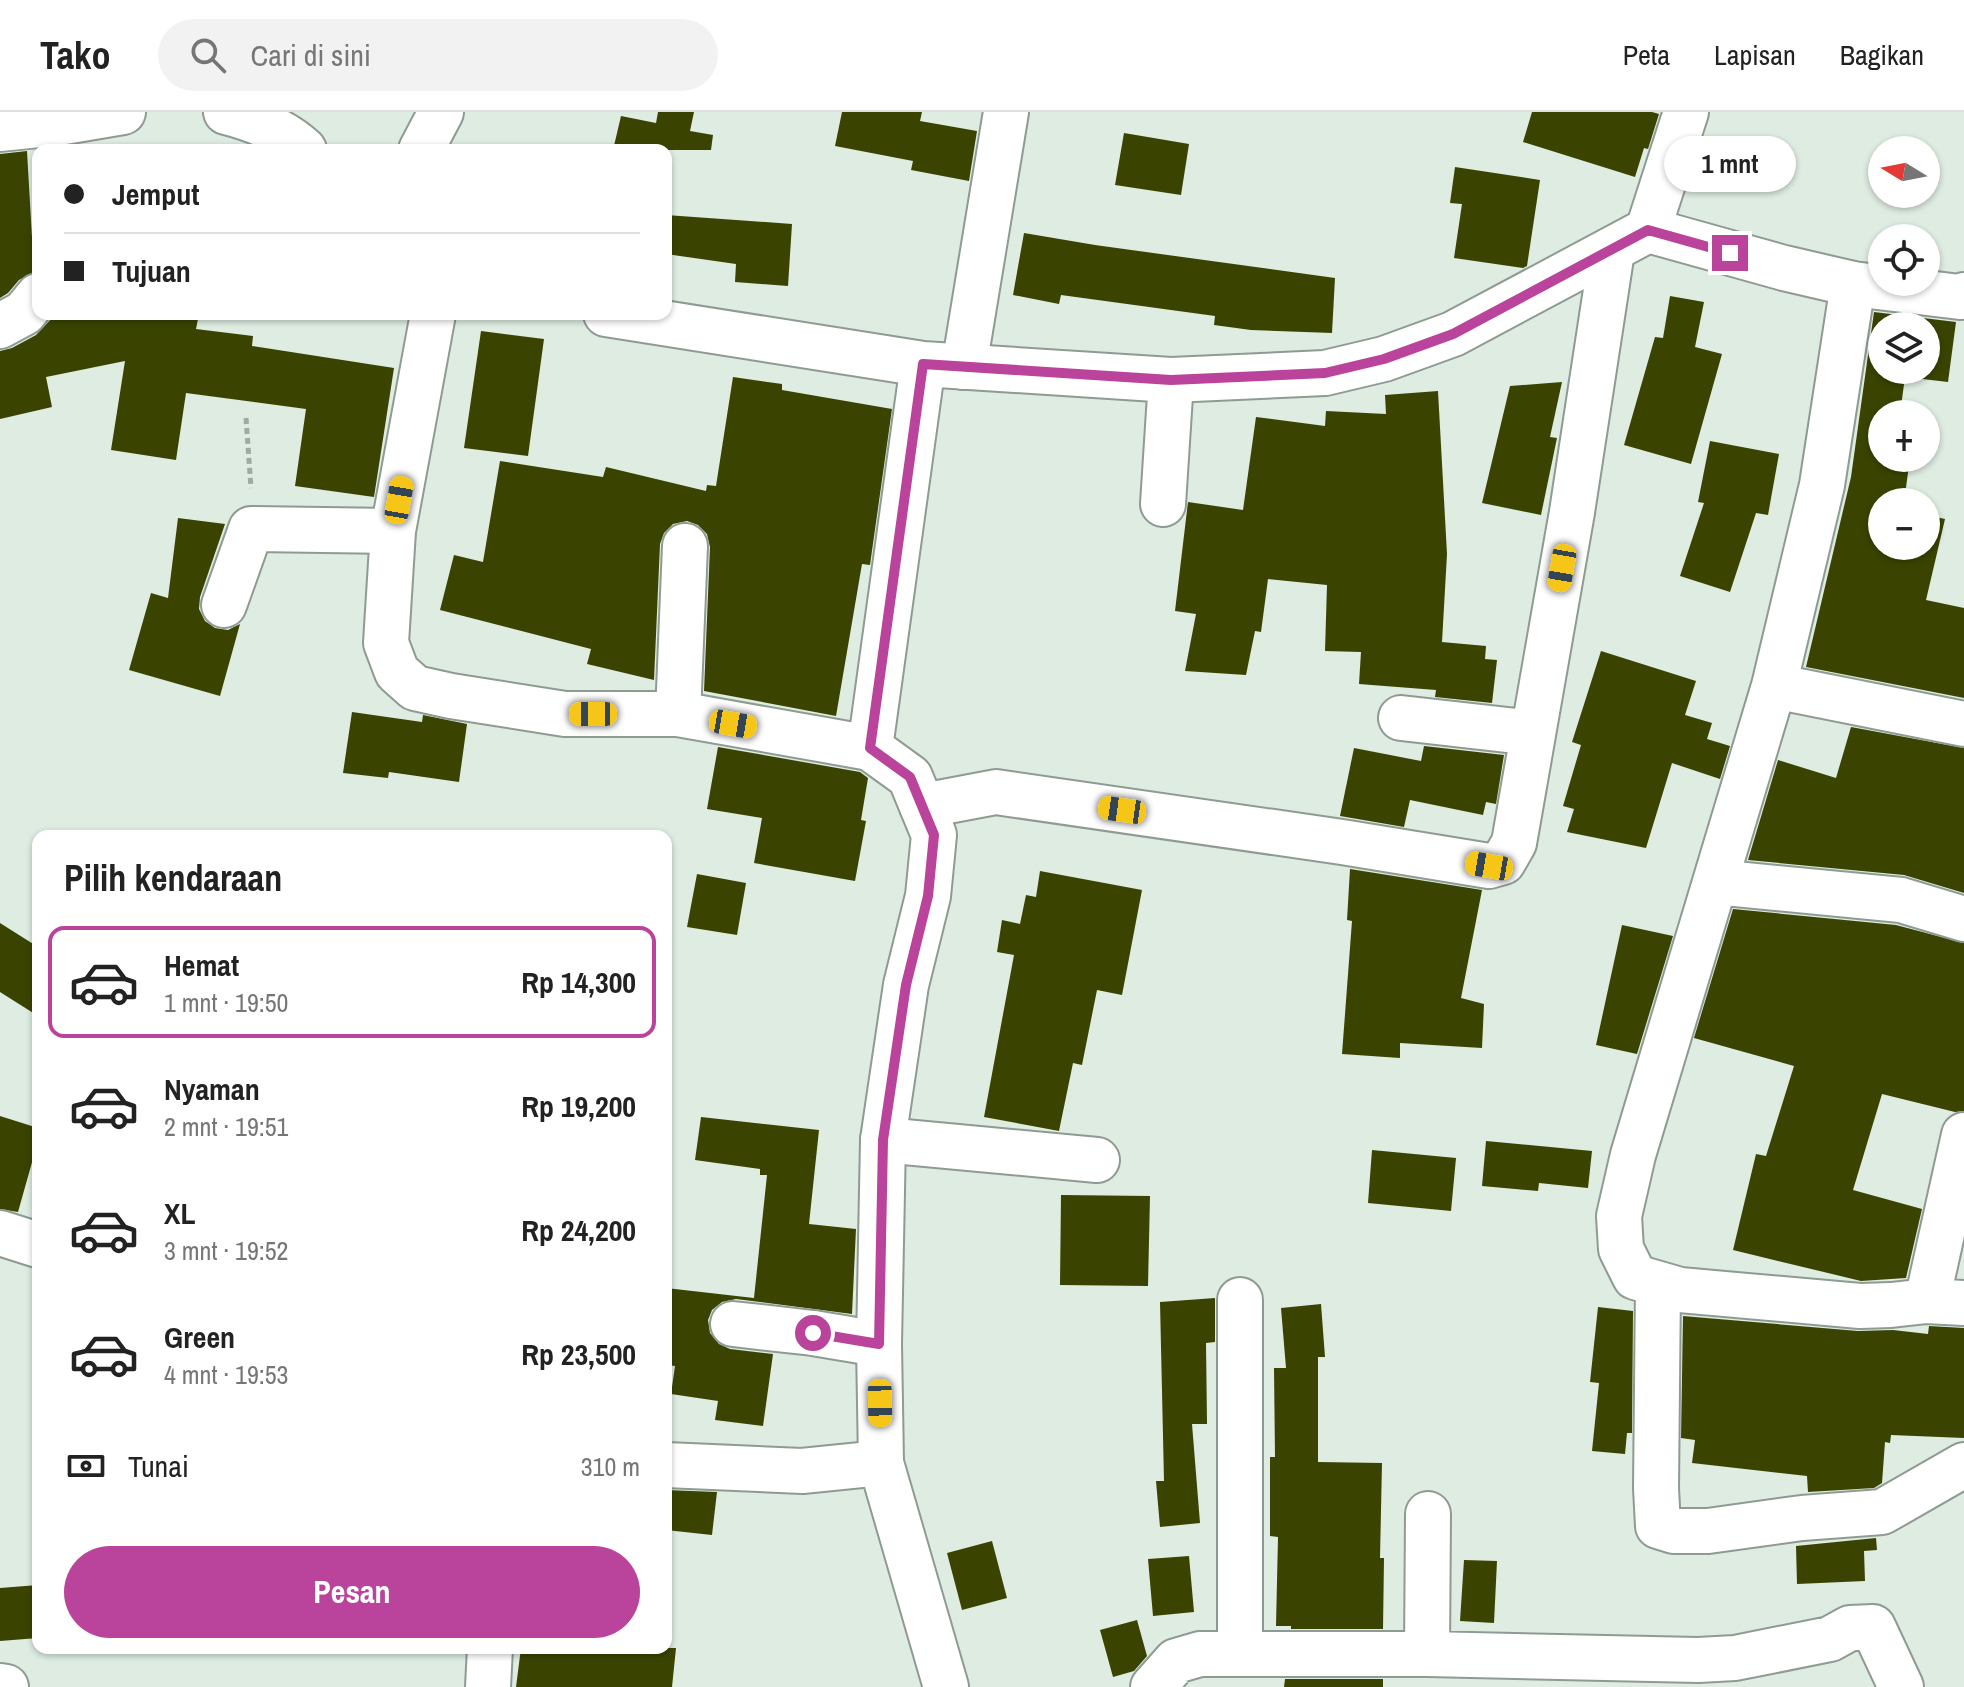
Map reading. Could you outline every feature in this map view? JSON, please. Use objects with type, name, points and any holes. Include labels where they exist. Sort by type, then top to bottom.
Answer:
[{"type":"street","points":[[8,122],[57,137],[123,112]]},
{"type":"street","points":[[226,112],[252,118],[298,144]]},
{"type":"street","points":[[424,144],[441,112]]},
{"type":"street","points":[[922,806],[996,792],[1489,866],[1503,862],[1514,843],[1572,512],[1630,240],[1686,112]]},
{"type":"street","points":[[870,748],[943,365],[1003,113]]},
{"type":"street","points":[[646,320],[943,365],[1171,380],[1325,373],[1384,359],[1453,334],[1630,240],[1853,284],[1964,295]]},
{"type":"street","points":[[1853,284],[1822,485],[1774,686],[1633,1155],[1619,1216],[1621,1249],[1635,1277],[1680,1290],[1860,1306],[1945,1302],[1964,1135]]},
{"type":"street","points":[[0,326],[24,313],[32,303]]},
{"type":"street","points":[[432,320],[393,531],[386,643],[397,672],[415,688],[451,696],[565,714],[678,714],[870,748],[910,777],[934,835],[928,896],[906,985],[883,1140],[879,1344],[881,1463],[946,1687]]},
{"type":"street","points":[[1163,504],[1171,380]]},
{"type":"street","points":[[224,605],[251,529],[393,531]]},
{"type":"street","points":[[678,714],[685,546]]},
{"type":"street","points":[[1774,686],[1964,724]]},
{"type":"street","points":[[1401,718],[1533,733]]},
{"type":"street","points":[[1715,882],[1901,900],[1964,919]]},
{"type":"street","points":[[883,1140],[1097,1160]]},
{"type":"street","points":[[0,1233],[32,1243]]},
{"type":"street","points":[[1658,1284],[1658,1526],[1674,1531],[1708,1531],[1802,1518],[1882,1512],[1964,1465]]},
{"type":"street","points":[[1240,1300],[1240,1653]]},
{"type":"street","points":[[733,1324],[879,1344]]},
{"type":"street","points":[[672,1465],[802,1471],[881,1463]]},
{"type":"street","points":[[1427,1654],[1428,1514]]},
{"type":"street","points":[[1153,1687],[1176,1661],[1200,1654],[1427,1654],[1698,1660],[1735,1658],[1830,1639],[1850,1628],[1873,1627],[1901,1687]]},
{"type":"street","points":[[488,1687],[490,1654]]},
{"type":"street","points":[[0,1686],[6,1687]]},
{"type":"path","points":[[246,418],[251,529]]},
{"type":"building","points":[[658,112],[694,112],[690,131],[713,135],[711,150],[672,150],[672,144],[614,144],[621,116],[656,123]]},
{"type":"building","points":[[842,112],[922,112],[920,121],[977,131],[969,181],[911,170],[913,161],[835,146]]},
{"type":"building","points":[[1532,112],[1659,114],[1635,177],[1523,142]]},
{"type":"building","points":[[1124,133],[1189,144],[1181,195],[1115,185]]},
{"type":"building","points":[[27,151],[32,273],[19,280],[0,298],[0,154]]},
{"type":"building","points":[[1455,167],[1540,180],[1527,266],[1523,268],[1454,258],[1462,204],[1450,203]]},
{"type":"building","points":[[672,215],[792,224],[788,286],[735,282],[736,264],[672,255]]},
{"type":"building","points":[[1024,233],[1335,278],[1332,333],[1251,330],[1214,325],[1215,316],[1061,295],[1059,304],[1013,295]]},
{"type":"building","points":[[1670,296],[1704,302],[1695,347],[1722,354],[1691,464],[1624,445],[1655,337],[1663,338]]},
{"type":"building","points":[[50,320],[198,320],[196,329],[253,336],[252,346],[394,368],[374,497],[295,486],[306,409],[186,393],[176,460],[111,450],[125,361],[46,377],[52,407],[0,419],[0,351],[36,335]]},
{"type":"building","points":[[1940,320],[1956,322],[1948,382],[1940,381]]},
{"type":"building","points":[[481,331],[544,339],[528,456],[464,448]]},
{"type":"building","points":[[1868,355],[1868,384],[1904,384],[1902,400],[1868,400],[1868,472],[1908,472],[1906,488],[1868,488],[1868,560],[1935,560],[1926,600],[1964,608],[1964,698],[1806,667],[1851,477]]},
{"type":"building","points":[[733,377],[782,384],[782,390],[892,409],[870,565],[862,564],[836,716],[704,691],[710,547],[707,534],[698,525],[687,521],[673,524],[664,533],[660,544],[654,680],[587,664],[591,649],[440,610],[454,555],[483,562],[500,461],[603,477],[606,467],[706,491],[707,485],[716,486]]},
{"type":"building","points":[[1562,382],[1550,437],[1557,438],[1541,515],[1482,503],[1510,386]]},
{"type":"building","points":[[1438,391],[1447,554],[1442,642],[1486,646],[1485,659],[1497,660],[1492,703],[1435,697],[1436,690],[1359,684],[1361,652],[1325,651],[1327,585],[1268,579],[1261,632],[1255,631],[1246,675],[1185,671],[1196,614],[1175,611],[1188,502],[1243,510],[1256,417],[1325,426],[1326,411],[1386,414],[1385,395]]},
{"type":"building","points":[[1710,441],[1779,454],[1768,515],[1756,513],[1730,592],[1680,576],[1704,503],[1698,502]]},
{"type":"building","points":[[178,518],[225,524],[200,597],[199,609],[205,621],[215,628],[228,630],[240,624],[220,696],[129,670],[151,593],[168,598]]},
{"type":"building","points":[[1940,518],[1945,519],[1940,540]]},
{"type":"building","points":[[1601,651],[1696,681],[1685,715],[1712,723],[1707,739],[1730,746],[1720,779],[1672,763],[1646,848],[1567,832],[1574,809],[1563,806],[1581,745],[1572,742]]},
{"type":"building","points":[[352,712],[422,722],[423,715],[467,724],[459,782],[389,772],[388,778],[343,773]]},
{"type":"building","points":[[1851,727],[1964,748],[1964,893],[1904,875],[1748,860],[1778,760],[1836,778]]},
{"type":"building","points":[[1424,746],[1504,755],[1496,804],[1486,802],[1483,815],[1410,800],[1404,827],[1340,816],[1354,748],[1421,761]]},
{"type":"building","points":[[718,747],[860,772],[868,778],[861,820],[866,821],[855,881],[754,863],[762,818],[707,809]]},
{"type":"building","points":[[1350,869],[1482,890],[1461,998],[1484,1004],[1482,1048],[1400,1043],[1400,1058],[1342,1054],[1352,921],[1347,920]]},
{"type":"building","points":[[1040,871],[1142,890],[1122,995],[1097,990],[1082,1065],[1073,1063],[1059,1131],[984,1117],[1014,955],[997,952],[1002,920],[1020,924],[1026,895],[1036,897]]},
{"type":"building","points":[[697,874],[746,883],[737,935],[687,927]]},
{"type":"building","points":[[1733,909],[1896,925],[1964,943],[1964,1111],[1955,1112],[1882,1094],[1853,1190],[1922,1209],[1906,1278],[1861,1281],[1733,1250],[1756,1154],[1766,1156],[1794,1066],[1694,1038]]},
{"type":"building","points":[[0,923],[32,943],[32,1012],[0,992]]},
{"type":"building","points":[[1622,925],[1673,936],[1637,1054],[1596,1045]]},
{"type":"building","points":[[0,1116],[32,1126],[32,1162],[18,1212],[0,1209]]},
{"type":"building","points":[[701,1117],[819,1130],[809,1224],[856,1229],[852,1314],[736,1299],[722,1302],[712,1310],[708,1320],[710,1333],[719,1344],[730,1349],[773,1354],[763,1426],[715,1420],[718,1401],[672,1394],[675,1366],[672,1366],[672,1289],[754,1298],[767,1175],[760,1175],[760,1169],[695,1160]]},
{"type":"building","points":[[1486,1141],[1592,1151],[1588,1188],[1539,1183],[1538,1191],[1482,1186]]},
{"type":"building","points":[[1372,1150],[1456,1158],[1451,1211],[1368,1203]]},
{"type":"building","points":[[1061,1195],[1150,1196],[1148,1286],[1060,1285]]},
{"type":"building","points":[[1215,1298],[1215,1342],[1206,1343],[1207,1424],[1192,1424],[1200,1523],[1160,1527],[1156,1481],[1164,1481],[1160,1302]]},
{"type":"building","points":[[1321,1304],[1325,1357],[1318,1357],[1318,1462],[1382,1463],[1380,1558],[1384,1558],[1383,1629],[1291,1629],[1291,1626],[1276,1626],[1278,1537],[1270,1536],[1270,1457],[1275,1457],[1274,1368],[1286,1368],[1281,1308]]},
{"type":"building","points":[[1598,1307],[1633,1311],[1632,1433],[1627,1433],[1625,1454],[1592,1451],[1599,1383],[1590,1382]]},
{"type":"building","points":[[1683,1316],[1928,1334],[1929,1326],[1964,1328],[1964,1438],[1891,1435],[1890,1443],[1885,1442],[1882,1483],[1874,1488],[1808,1492],[1807,1476],[1692,1463],[1695,1440],[1681,1438]]},
{"type":"building","points":[[672,1490],[717,1492],[712,1535],[672,1531]]},
{"type":"building","points":[[1876,1538],[1877,1550],[1864,1551],[1865,1581],[1797,1584],[1796,1546]]},
{"type":"building","points":[[992,1541],[1007,1598],[962,1610],[947,1553]]},
{"type":"building","points":[[1189,1556],[1194,1612],[1153,1616],[1148,1559]]},
{"type":"building","points":[[1464,1560],[1497,1561],[1494,1623],[1460,1621]]},
{"type":"building","points":[[32,1585],[32,1638],[0,1641],[0,1588]]},
{"type":"building","points":[[1137,1620],[1147,1656],[1134,1671],[1113,1677],[1100,1630]]},
{"type":"building","points":[[672,1648],[676,1648],[672,1687],[516,1687],[520,1654],[672,1654]]},
{"type":"building","points":[[1285,1679],[1383,1679],[1383,1687],[1284,1687]]},
{"type":"route","points":[[813,1333],[879,1344],[883,1140],[906,985],[928,896],[934,835],[910,777],[870,748],[923,364],[1171,380],[1325,373],[1384,359],[1453,334],[1648,230],[1730,253]]}]
